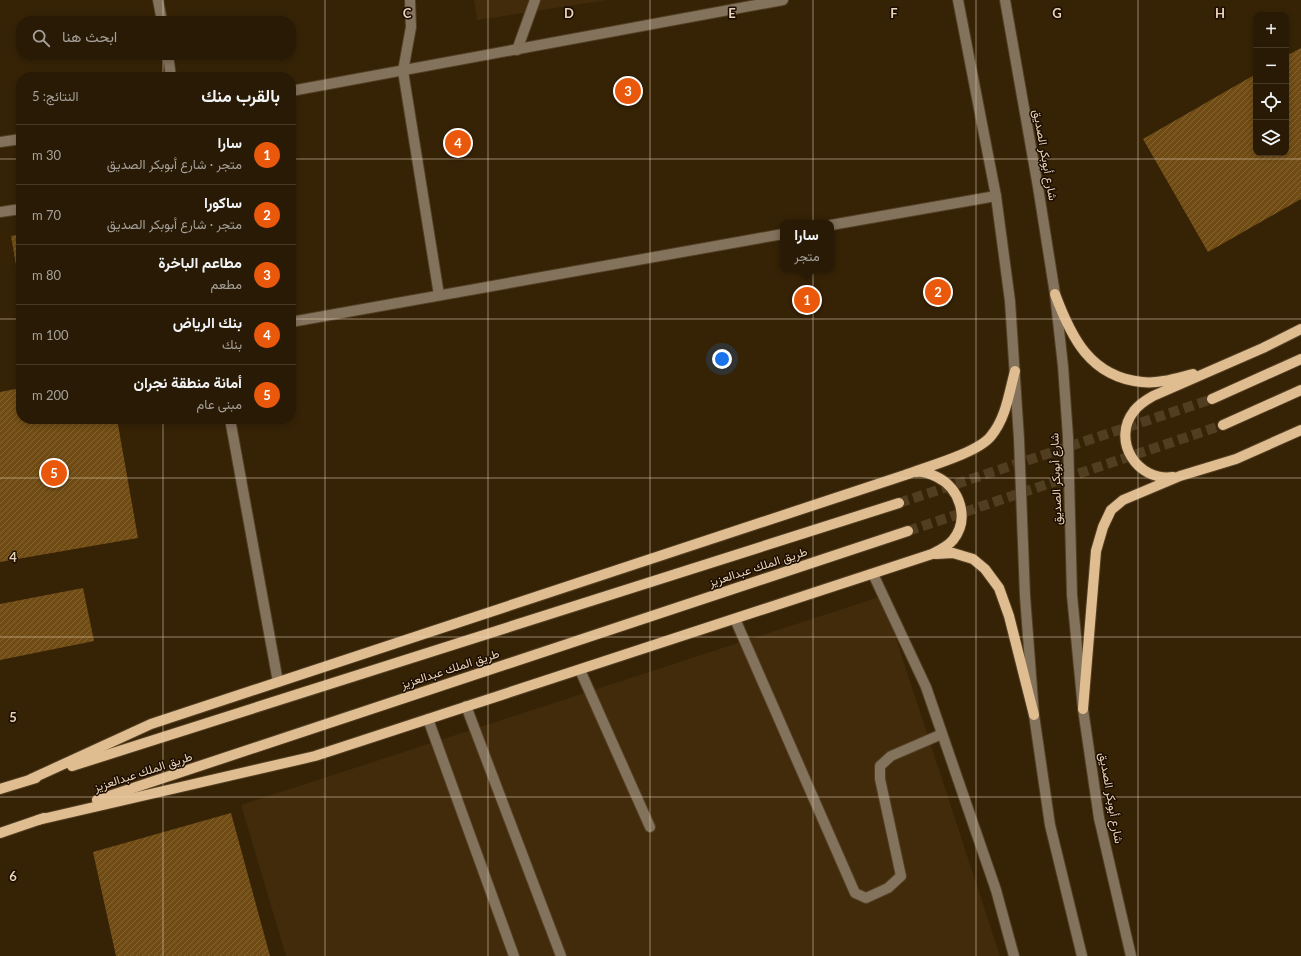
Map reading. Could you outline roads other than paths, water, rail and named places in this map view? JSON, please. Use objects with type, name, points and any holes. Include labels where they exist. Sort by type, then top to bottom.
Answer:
[{"type":"main road","points":[[1055,294],[1065,322],[1075,340],[1087,356],[1105,371],[1121,378],[1143,382],[1169,380],[1222,366]]},
{"type":"main road","points":[[1180,476],[1167,478],[1154,476],[1142,470],[1133,461],[1127,449],[1125,436],[1127,423],[1133,412],[1142,402],[1263,348],[1301,329]]},
{"type":"main road","points":[[1212,400],[1301,359]]},
{"type":"main road","points":[[31,779],[151,724],[905,475],[973,450],[990,438],[997,427],[1005,410],[1015,371]]},
{"type":"main road","points":[[1223,424],[1301,390]]},
{"type":"main road","points":[[1083,709],[1096,551],[1103,527],[1111,510],[1123,500],[1180,476],[1236,459],[1301,430]]},
{"type":"main road","points":[[38,820],[315,756],[873,574],[944,549],[953,540],[959,528],[962,516],[960,503],[954,490],[944,480],[932,474],[919,472],[905,475]]},
{"type":"main road","name":"طريق الملك عبدالعزيز","points":[[0,789],[899,503]]},
{"type":"main road","name":"طريق الملك عبدالعزيز","points":[[0,833],[908,531]]},
{"type":"main road","points":[[932,554],[953,553],[972,559],[984,569],[999,588],[1009,616],[1034,715]]},
{"type":"street","points":[[158,0],[161,16]]},
{"type":"street","points":[[410,0],[411,27],[403,71],[439,295]]},
{"type":"street","points":[[517,50],[536,0]]},
{"type":"street","points":[[296,90],[782,0]]},
{"type":"street","points":[[958,0],[996,196],[1010,301],[1020,439],[1025,596],[1034,715],[1050,825],[1082,956]]},
{"type":"street","name":"شارع أبوبكر الصديق","points":[[1005,0],[1055,294],[1063,366],[1068,437],[1072,595],[1083,709],[1099,818],[1131,956]]},
{"type":"street","points":[[169,60],[170,72]]},
{"type":"street","points":[[0,142],[16,140]]},
{"type":"street","points":[[834,224],[996,196]]},
{"type":"street","points":[[0,212],[16,210]]},
{"type":"street","points":[[296,321],[780,235]]},
{"type":"street","points":[[231,424],[278,682]]},
{"type":"street","points":[[873,574],[926,687],[996,890],[1014,956]]},
{"type":"street","points":[[735,619],[855,893],[866,898],[888,888],[901,876],[880,779],[880,766],[891,756],[942,734]]},
{"type":"street","points":[[580,670],[650,827]]},
{"type":"street","points":[[466,706],[561,956]]},
{"type":"street","points":[[428,719],[514,956]]},
{"type":"tunnel","points":[[899,503],[1212,399]]},
{"type":"tunnel","points":[[908,531],[1223,425]]},
{"type":"place","name":"مطاعم الباخرة","points":[[628,91]]},
{"type":"place","name":"بنك الرياض","points":[[458,143]]},
{"type":"place","name":"ساكورا","points":[[938,292]]},
{"type":"place","name":"سارا","points":[[807,300]]},
{"type":"place","name":"أمانة منطقة نجران","points":[[54,473]]}]
